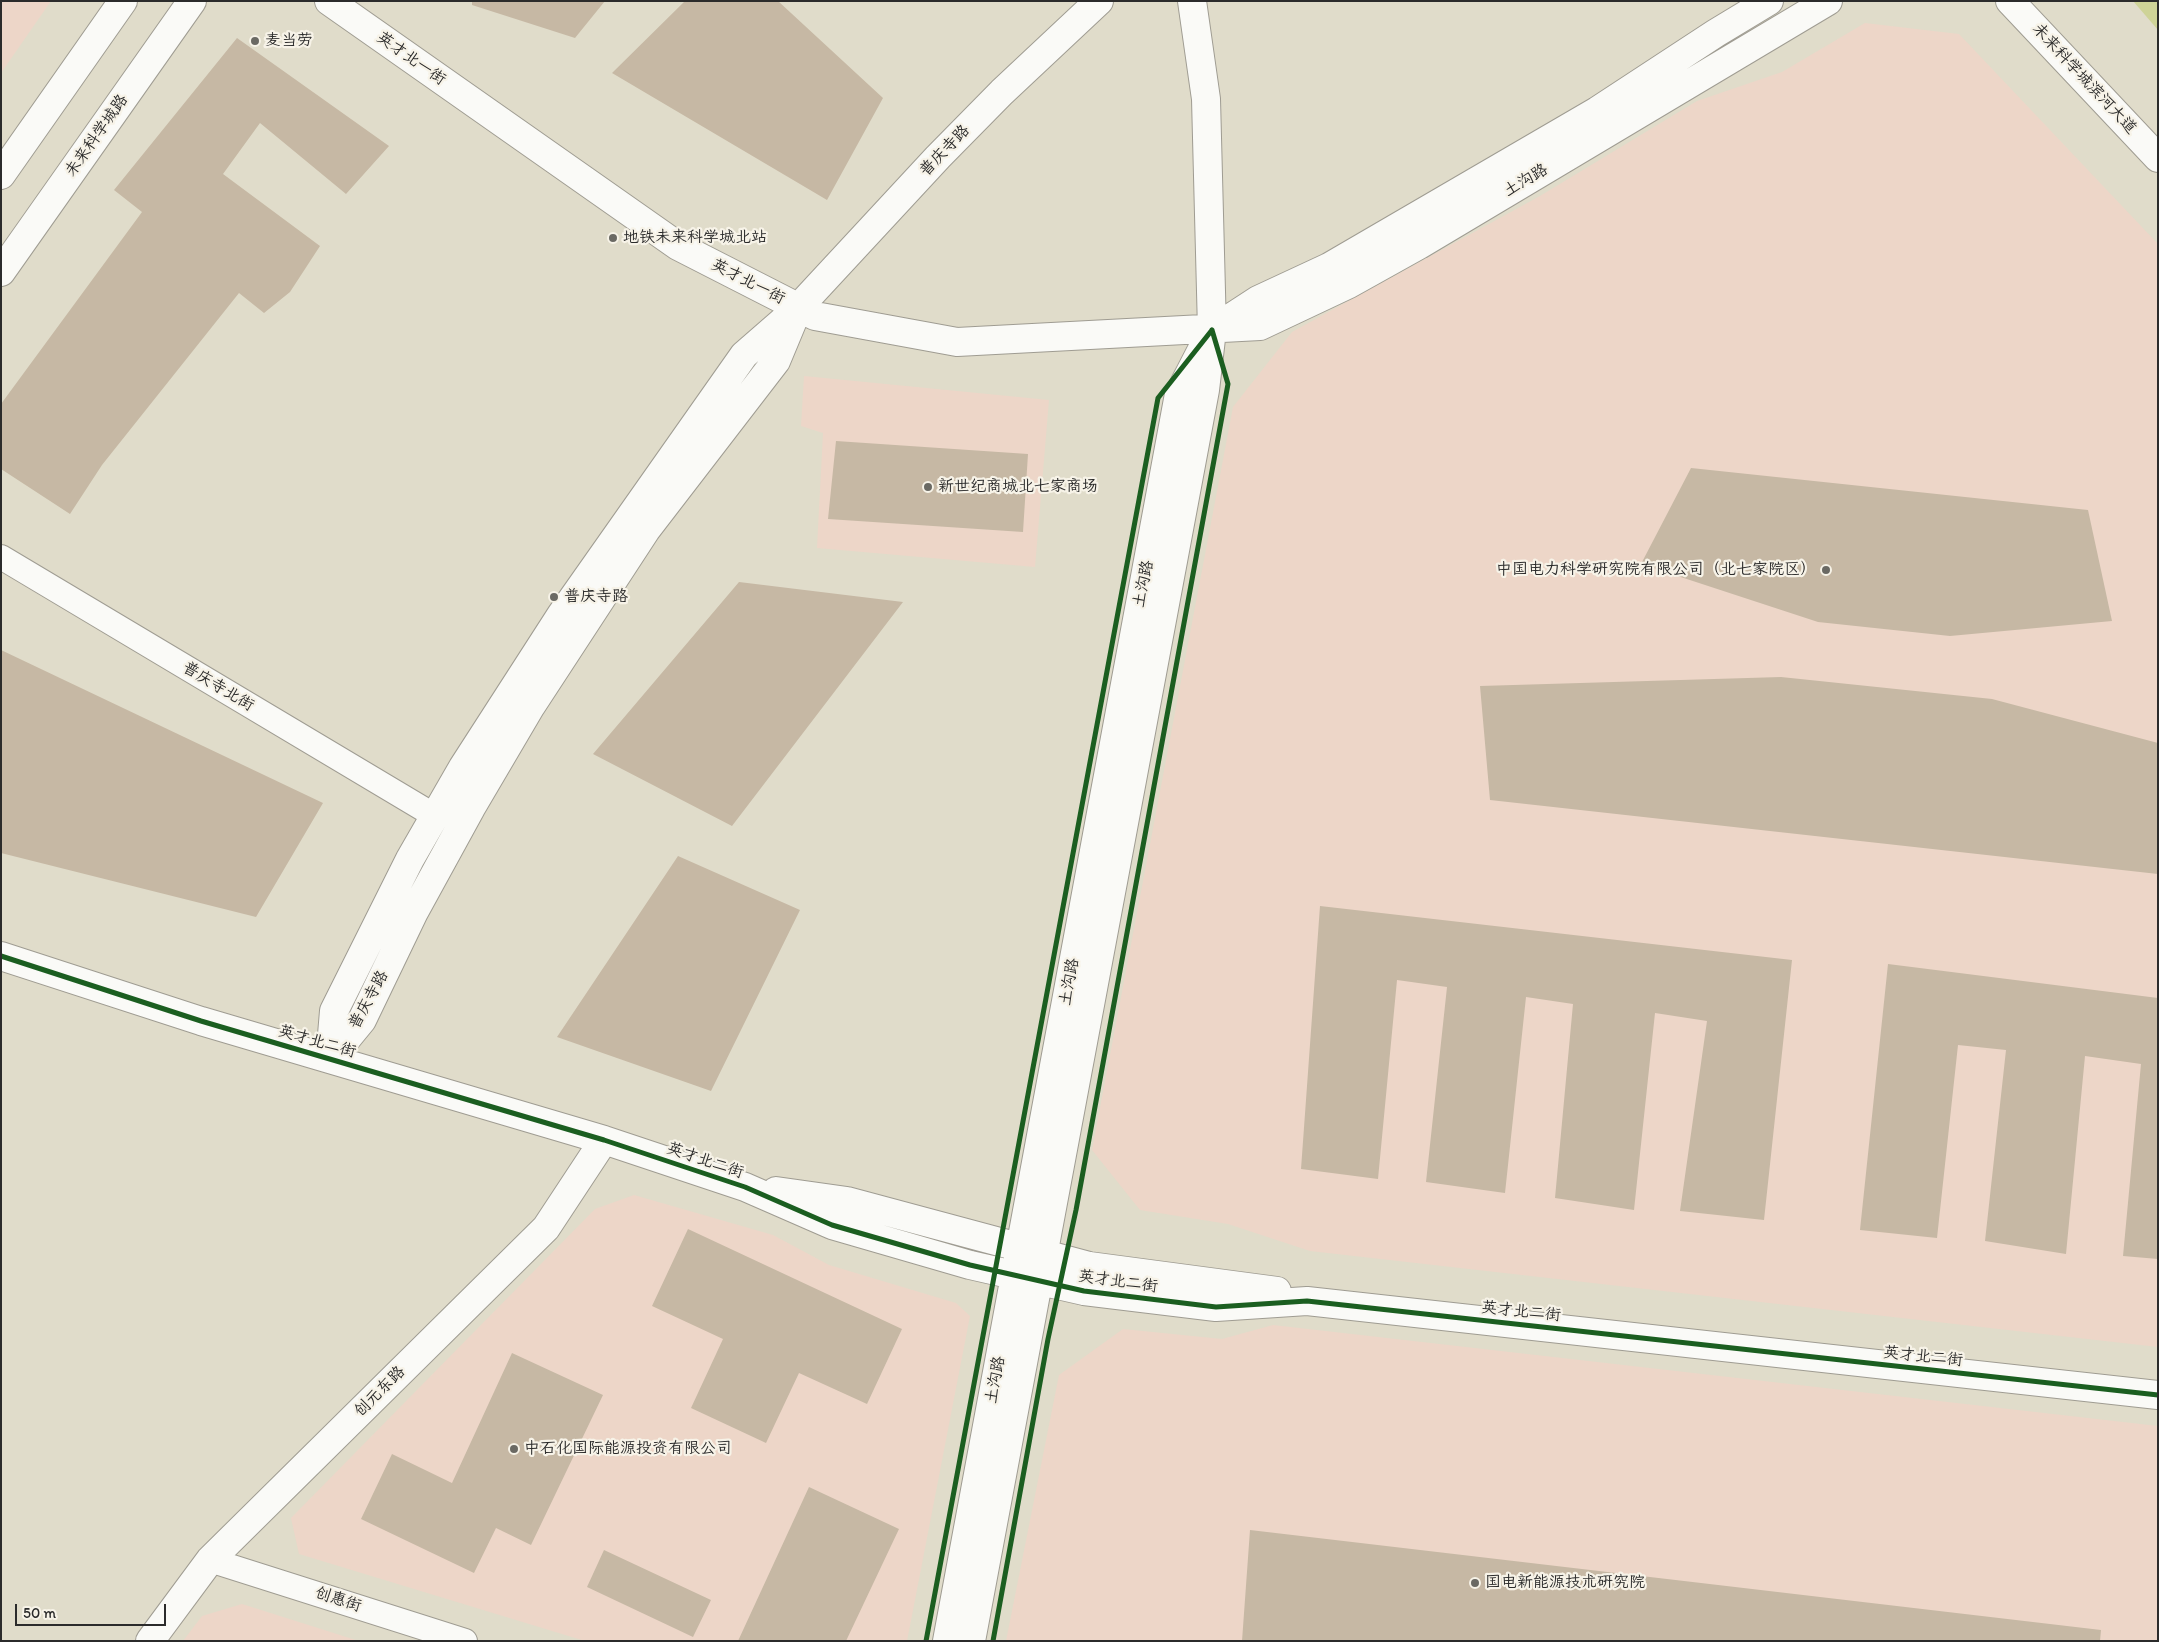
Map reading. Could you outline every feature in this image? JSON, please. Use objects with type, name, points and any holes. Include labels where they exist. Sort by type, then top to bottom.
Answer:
[{"type":"street","points":[[1,175],[123,1]]},
{"type":"street","name":"未来科学城路","points":[[1,272],[192,1]]},
{"type":"street","name":"英才北一街","points":[[329,1],[678,246],[815,316],[957,342],[1212,330]]},
{"type":"street","name":"普庆寺路","points":[[330,1059],[334,1010],[410,859],[463,767],[561,615],[744,355],[798,308],[938,157],[1002,92],[1099,1]]},
{"type":"street","points":[[1192,1],[1206,100],[1212,330]]},
{"type":"street","name":"土沟路","points":[[971,1641],[1030,1265],[1179,394],[1212,330],[1258,300],[1329,267],[1597,111],[1716,33],[1769,1]]},
{"type":"street","name":"土沟路","points":[[1212,330],[1260,326],[1349,284],[1419,245],[1828,1]]},
{"type":"street","name":"未来科学城滨河大道","points":[[2010,1],[2158,158]]},
{"type":"street","name":"普庆寺路","points":[[330,1059],[362,1020],[414,912],[470,808],[531,706],[646,530],[776,361],[798,308]]},
{"type":"street","name":"普庆寺北街","points":[[1,557],[435,816]]},
{"type":"street","name":"英才北二街","points":[[1,956],[201,1021],[604,1140],[745,1187],[847,1201],[1030,1265],[1084,1291],[1216,1307],[1306,1301],[2158,1396]]},
{"type":"street","name":"创元东路","points":[[150,1641],[210,1560],[546,1228],[604,1140]]},
{"type":"street","name":"土沟路","points":[[947,1641],[1030,1265]]},
{"type":"street","name":"创惠街","points":[[210,1560],[465,1641]]},
{"type":"shaded area","points":[[1,1],[51,1],[1,73]]},
{"type":"shaded area","points":[[1865,23],[1959,34],[2158,244],[2158,1347],[1310,1251],[1228,1224],[1140,1210],[1092,1150],[1233,407],[1292,332],[1540,196],[1697,101],[1782,72]]},
{"type":"shaded area","points":[[804,376],[1049,400],[1035,567],[817,548],[823,433],[801,426]]},
{"type":"shaded area","points":[[634,1195],[773,1235],[829,1265],[956,1303],[970,1316],[907,1641],[585,1641],[299,1554],[291,1518],[595,1209]]},
{"type":"shaded area","name":"国电新能源技术研究院","points":[[1273,1325],[2158,1426],[2158,1641],[1006,1641],[1059,1375],[1123,1329],[1222,1339]]},
{"type":"shaded area","points":[[242,1604],[359,1641],[183,1641],[202,1616]]},
{"type":"green space","points":[[2133,1],[2158,1],[2158,30]]},
{"type":"building","points":[[472,1],[605,1],[575,38],[472,5]]},
{"type":"building","points":[[685,1],[778,1],[883,98],[827,200],[612,73]]},
{"type":"building","points":[[237,38],[389,146],[346,194],[260,123],[223,174],[320,246],[290,292],[264,313],[239,293],[102,465],[70,514],[1,469],[1,404],[142,212],[114,190]]},
{"type":"building","name":"新世纪商城北七家商场","points":[[836,441],[1028,454],[1023,532],[828,519]]},
{"type":"building","points":[[1691,468],[2088,510],[2112,621],[1950,636],[1818,622],[1641,564]]},
{"type":"building","points":[[739,582],[903,602],[732,826],[593,754]]},
{"type":"building","points":[[1,650],[323,803],[256,917],[1,853]]},
{"type":"building","points":[[1781,677],[1992,699],[2158,743],[2158,874],[1490,800],[1480,686]]},
{"type":"building","points":[[678,856],[800,910],[711,1091],[557,1037]]},
{"type":"building","points":[[1320,906],[1792,960],[1764,1220],[1680,1211],[1707,1021],[1655,1013],[1634,1210],[1555,1198],[1573,1004],[1526,997],[1505,1193],[1426,1182],[1447,987],[1397,980],[1378,1179],[1301,1169]]},
{"type":"building","points":[[1888,964],[2158,998],[2158,1259],[2123,1256],[2141,1064],[2085,1056],[2066,1254],[1985,1241],[2006,1050],[1958,1045],[1937,1238],[1860,1230]]},
{"type":"building","points":[[688,1229],[902,1329],[867,1404],[799,1373],[766,1443],[691,1408],[723,1339],[652,1306]]},
{"type":"building","points":[[512,1353],[603,1395],[531,1545],[496,1528],[474,1573],[361,1519],[392,1454],[452,1483]]},
{"type":"building","points":[[809,1487],[899,1529],[846,1641],[738,1641]]},
{"type":"building","name":"国电新能源技术研究院","points":[[1250,1530],[2101,1630],[2100,1641],[1242,1641]]},
{"type":"building","points":[[604,1550],[711,1600],[693,1637],[587,1587]]},
{"type":"cycle path","points":[[926,1641],[1158,398],[1212,330]]},
{"type":"cycle path","points":[[993,1641],[1048,1339],[1076,1210],[1228,384],[1212,330]]},
{"type":"cycle path","points":[[1,956],[201,1021],[604,1140],[745,1187],[832,1225],[970,1265],[1084,1291],[1216,1307],[1307,1301],[2158,1395]]},
{"type":"place","name":"麦当劳","points":[[255,41]]},
{"type":"place","name":"地铁未来科学城北站","points":[[613,238]]},
{"type":"place","name":"新世纪商城北七家商场","points":[[928,487]]},
{"type":"place","name":"中国电力科学研究院有限公司（北七家院区）","points":[[1826,570]]},
{"type":"place","name":"普庆寺路","points":[[554,597]]},
{"type":"place","name":"中石化国际能源投资有限公司","points":[[514,1449]]},
{"type":"place","name":"国电新能源技术研究院","points":[[1475,1583]]}]
